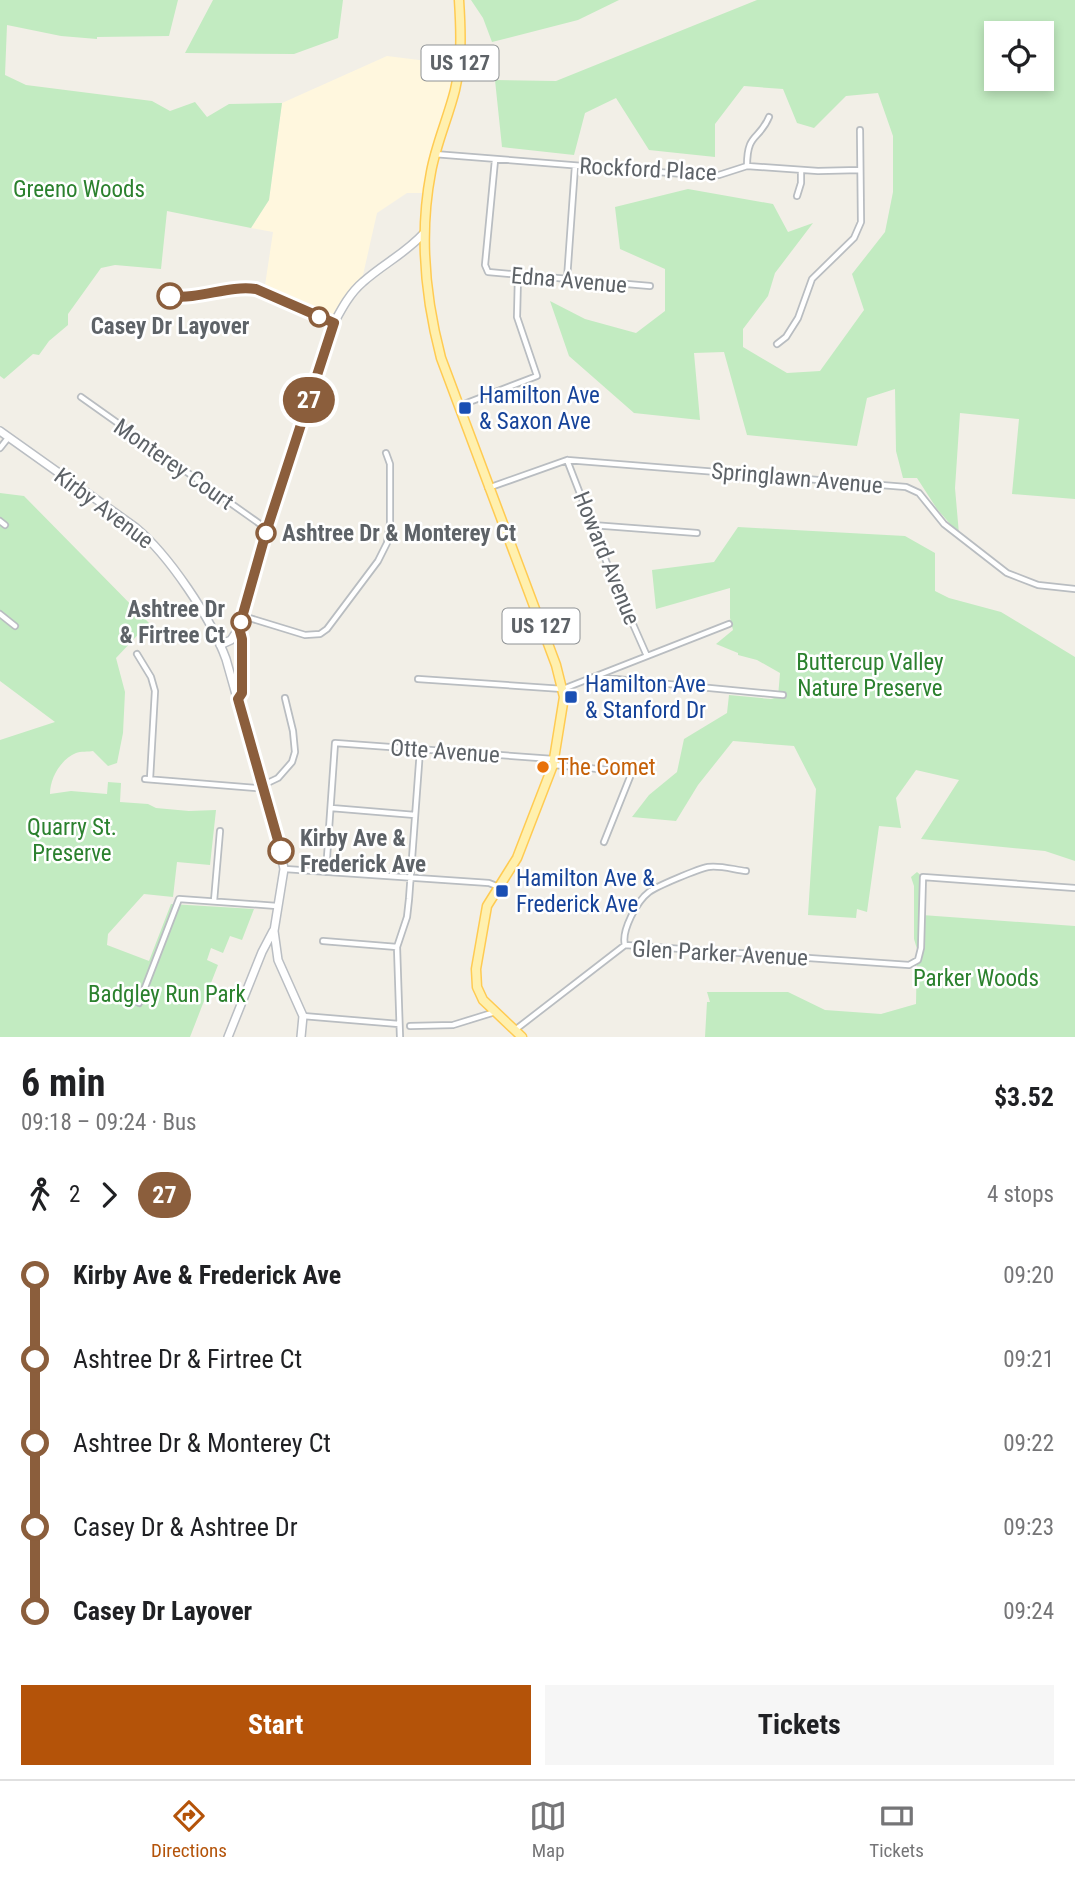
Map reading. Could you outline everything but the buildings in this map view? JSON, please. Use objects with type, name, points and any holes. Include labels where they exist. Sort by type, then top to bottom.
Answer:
[{"type":"main road","name":"US 127","points":[[459,0],[461,46],[458,75],[434,154],[424,233],[430,317],[441,358],[563,689],[563,713],[554,762],[517,858],[485,913],[477,970],[480,994],[522,1037]]},
{"type":"street","points":[[747,166],[749,142],[765,126],[769,117]]},
{"type":"street","points":[[778,344],[798,318],[812,279],[854,238],[858,230],[861,212],[860,130]]},
{"type":"street","name":"Rockford Place","points":[[434,154],[708,176],[747,166],[860,170]]},
{"type":"street","name":"Edna Avenue","points":[[495,160],[485,265],[488,272],[650,286]]},
{"type":"street","points":[[566,279],[575,166]]},
{"type":"street","points":[[797,196],[801,170]]},
{"type":"street","points":[[220,645],[231,640],[239,628],[267,529],[334,323],[361,284],[406,252],[424,233]]},
{"type":"street","points":[[406,252],[425,254]]},
{"type":"street","points":[[459,406],[537,376],[517,317],[518,276]]},
{"type":"street","points":[[166,295],[190,298],[244,288],[256,289],[334,323]]},
{"type":"street","name":"Monterey Court","points":[[80,397],[267,529]]},
{"type":"street","name":"Kirby Avenue","points":[[0,431],[135,527],[154,544],[174,570],[220,645],[264,786],[284,869],[274,931],[278,960],[303,1016]]},
{"type":"street","points":[[0,448],[8,438]]},
{"type":"street","points":[[242,616],[305,635],[320,634],[327,629],[378,561],[387,543],[390,523],[390,464],[386,453]]},
{"type":"street","name":"Springlawn Avenue","points":[[488,488],[567,460],[906,486],[919,493],[944,524],[1007,573],[1038,585],[1075,589]]},
{"type":"street","name":"Howard Avenue","points":[[567,460],[647,656]]},
{"type":"street","points":[[592,525],[697,533]]},
{"type":"street","points":[[0,614],[15,626]]},
{"type":"street","points":[[418,679],[563,689],[729,624]]},
{"type":"street","points":[[238,699],[242,693],[242,639],[239,628]]},
{"type":"street","points":[[137,654],[151,677],[155,691],[156,704],[147,779],[257,788],[264,786],[285,772],[295,752],[285,698]]},
{"type":"street","points":[[595,677],[783,695]]},
{"type":"street","name":"Otte Avenue","points":[[331,808],[335,743],[554,762],[632,772],[604,842]]},
{"type":"street","points":[[400,1037],[397,947],[407,916],[420,750]]},
{"type":"street","points":[[326,872],[331,808],[415,815]]},
{"type":"street","points":[[214,901],[220,831]]},
{"type":"street","points":[[625,945],[625,932],[642,899],[650,891],[704,868],[746,871]]},
{"type":"street","points":[[284,869],[489,883],[500,887]]},
{"type":"street","name":"Glen Parker Avenue","points":[[514,1031],[537,1010],[625,945],[913,964],[918,960],[921,948],[923,877],[1075,888]]},
{"type":"street","points":[[139,1003],[179,899],[278,906]]},
{"type":"street","points":[[228,1037],[262,952],[274,931]]},
{"type":"street","points":[[323,941],[397,947]]},
{"type":"street","points":[[410,1026],[453,1025],[495,1012]]},
{"type":"street","points":[[300,1037],[303,1016],[399,1024]]},
{"type":"shaded area","points":[[387,56],[459,65],[428,193],[407,193],[377,213],[361,284],[334,323],[264,292],[273,232],[251,228],[269,200],[282,103]]},
{"type":"green space","name":"Greeno Woods","points":[[0,0],[178,0],[169,36],[97,39],[61,36],[7,25],[5,75],[26,85],[152,101],[170,111],[195,102],[207,117],[229,104],[282,103],[269,200],[251,228],[167,211],[161,269],[115,265],[101,268],[68,314],[68,325],[49,341],[39,355],[33,354],[4,379],[0,376]]},
{"type":"green space","points":[[213,0],[343,0],[338,38],[294,54],[185,53]]},
{"type":"green space","points":[[471,0],[619,0],[578,20],[492,42],[483,18]]},
{"type":"green space","points":[[757,0],[1075,0],[1075,499],[1012,494],[1019,419],[960,413],[955,488],[959,534],[937,509],[917,478],[903,478],[896,451],[895,389],[867,398],[857,446],[747,435],[724,352],[694,353],[700,420],[634,413],[569,356],[550,301],[585,319],[636,333],[665,311],[665,269],[620,249],[615,207],[688,189],[773,204],[788,232],[813,223],[775,273],[768,296],[743,329],[743,347],[787,373],[820,371],[864,310],[852,274],[885,232],[893,192],[893,136],[878,93],[846,96],[814,128],[797,123],[783,89],[744,86],[715,124],[715,157],[649,150],[616,98],[585,113],[574,155],[502,147],[495,80],[556,81]]},
{"type":"green space","points":[[0,493],[24,496],[149,623],[116,658],[125,692],[123,733],[117,763],[108,766],[93,751],[76,753],[57,770],[50,794],[71,791],[107,794],[108,782],[121,783],[120,802],[189,811],[216,810],[210,865],[177,862],[173,897],[144,894],[108,934],[107,945],[149,961],[171,904],[254,909],[242,940],[230,936],[223,953],[211,948],[207,960],[218,965],[190,1037],[0,1037],[0,740],[55,722],[0,681]]},
{"type":"green space","name":"Buttercup Valley Nature Preserve","points":[[738,527],[905,536],[935,553],[935,591],[949,598],[1001,612],[1075,657],[1075,861],[1045,851],[921,839],[959,780],[916,770],[896,798],[901,828],[879,826],[867,912],[857,909],[856,918],[808,915],[816,789],[794,746],[733,741],[698,785],[676,821],[632,817],[649,795],[677,772],[684,739],[727,713],[729,695],[771,699],[778,697],[780,673],[757,660],[738,655],[716,644],[733,630],[730,618],[730,588],[656,609],[652,570],[714,562]]},
{"type":"green space","name":"Parker Woods","points":[[917,872],[923,877],[922,915],[1075,926],[1075,1037],[705,1037],[707,1002],[710,1002],[707,992],[788,992],[825,1010],[881,1014],[916,1004],[917,949],[914,939],[914,886],[911,877]]},
{"type":"bus line","name":"27","points":[[170,296],[197,297],[244,288],[256,289],[334,323],[267,529],[239,628],[242,639],[242,693],[238,699],[281,851]]},
{"type":"place","name":"Casey Dr Layover","points":[[170,296]]},
{"type":"place","name":"Hamilton Ave & Saxon Ave","points":[[465,408]]},
{"type":"place","name":"Ashtree Dr & Monterey Ct","points":[[266,533]]},
{"type":"place","name":"Ashtree Dr & Firtree Ct","points":[[241,622]]},
{"type":"place","name":"Hamilton Ave & Stanford Dr","points":[[571,697]]},
{"type":"place","name":"The Comet","points":[[543,767]]},
{"type":"place","name":"Kirby Ave & Frederick Ave","points":[[281,851]]},
{"type":"place","name":"Hamilton Ave & Frederick Ave","points":[[502,891]]},
{"type":"park label","name":"Quarry St. Preserve","points":[[72,840]]},
{"type":"park label","name":"Badgley Run Park","points":[[167,994]]}]
